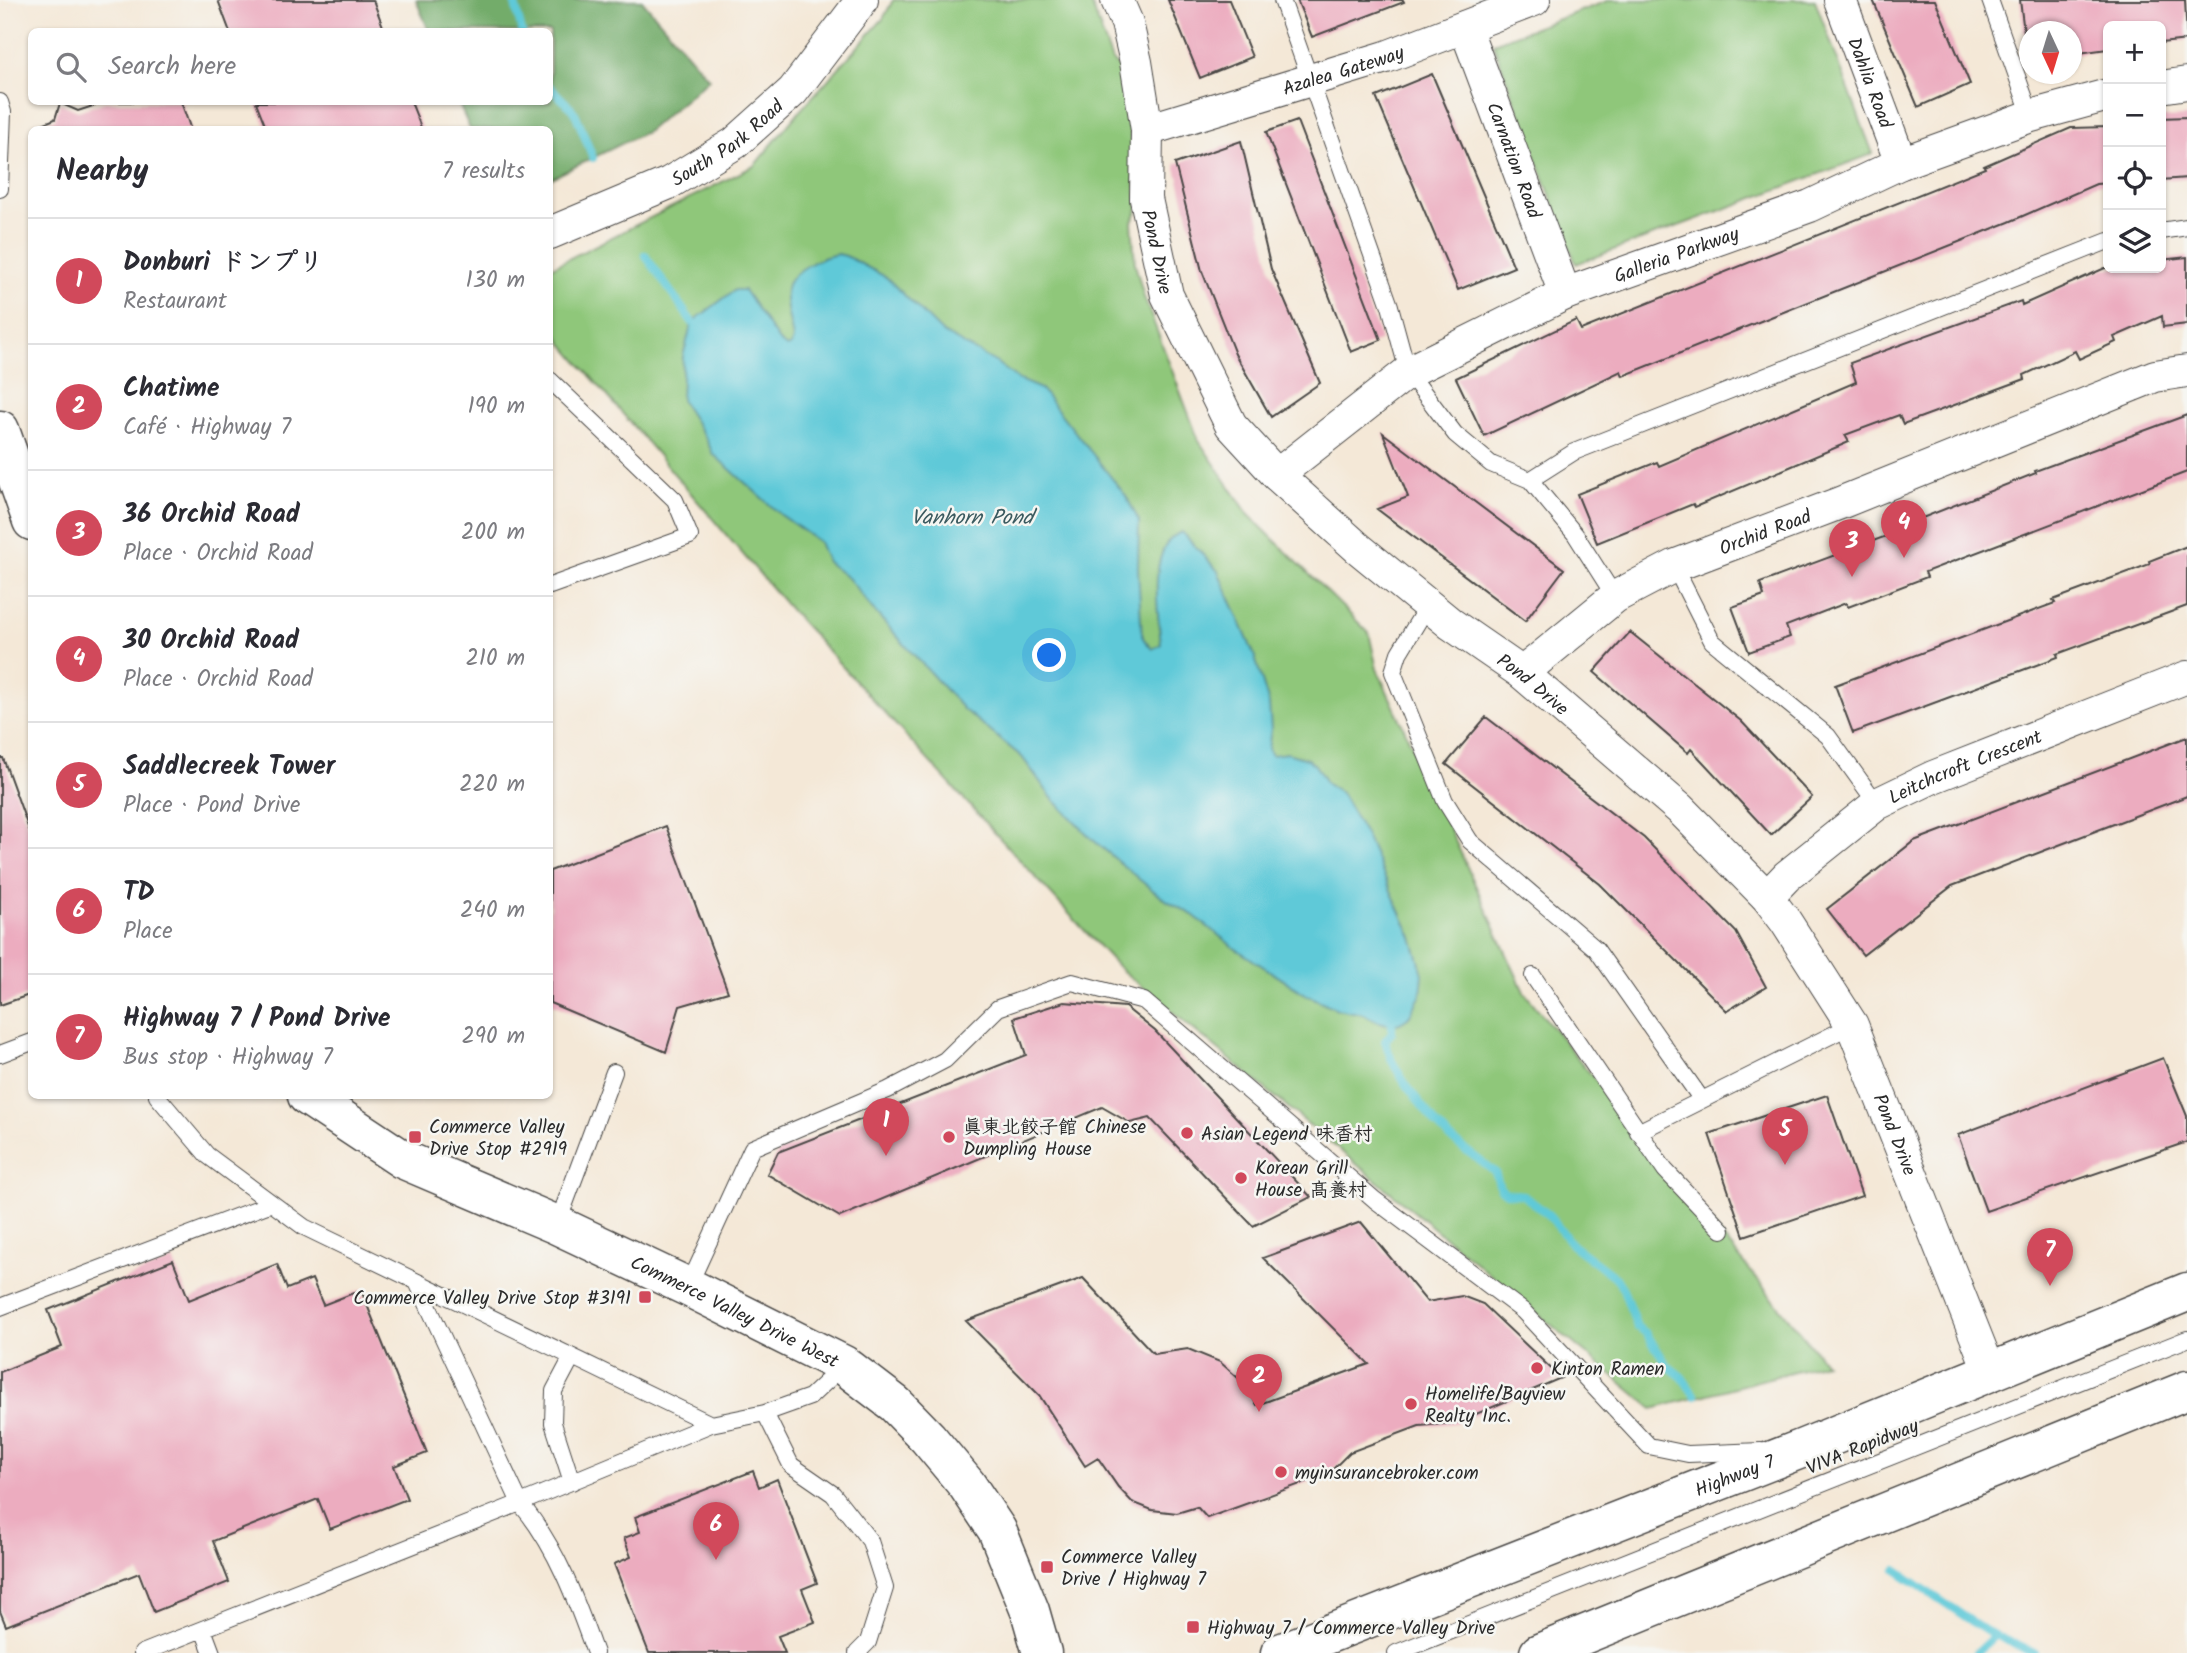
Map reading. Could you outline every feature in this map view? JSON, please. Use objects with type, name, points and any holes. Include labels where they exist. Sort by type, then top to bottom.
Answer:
[{"type":"main road","points":[[10,444],[28,506]]},
{"type":"main road","name":"Commerce Valley Drive West","points":[[312,1099],[402,1159],[556,1225],[844,1365],[895,1404],[967,1485],[997,1530],[1030,1611],[1042,1653]]},
{"type":"main road","name":"Highway 7","points":[[1280,1653],[1801,1449],[2187,1292]]},
{"type":"main road","points":[[1539,1653],[2187,1390]]},
{"type":"street","name":"South Park Road","points":[[553,232],[669,183],[735,143],[793,91],[862,0]]},
{"type":"street","name":"Pond Drive","points":[[1117,0],[1127,23],[1147,130],[1146,199],[1167,295],[1231,425],[1277,475],[1358,548],[1451,624],[1522,673],[1680,809],[1766,897],[1786,922],[1852,1024],[1990,1372]]},
{"type":"street","name":"Azalea Gateway","points":[[1147,130],[1386,58],[1481,14],[1534,0]]},
{"type":"street","name":"Dahlia Road","points":[[1840,0],[1901,163]]},
{"type":"street","name":"Carnation Road","points":[[1481,14],[1565,294]]},
{"type":"street","points":[[2166,86],[2187,83]]},
{"type":"street","name":"Galleria Parkway","points":[[1277,475],[1408,372],[1565,294],[1798,211],[1901,163],[2031,116],[2103,96]]},
{"type":"street","name":"Orchid Road","points":[[1522,673],[1615,597],[1674,566],[1840,503],[2155,376],[2187,371]]},
{"type":"street","name":"Leitchcroft Crescent","points":[[1766,897],[1787,876],[1877,804],[1933,776],[2187,677]]},
{"type":"lane","points":[[1282,0],[1390,306],[1408,372],[1455,434],[1491,464],[1530,480],[1575,534],[1615,597]]},
{"type":"lane","points":[[1990,0],[2031,116]]},
{"type":"lane","points":[[0,102],[3,112],[0,189]]},
{"type":"lane","points":[[2166,230],[2187,227]]},
{"type":"lane","points":[[1530,480],[1574,452],[2103,243]]},
{"type":"lane","points":[[553,383],[675,500],[690,536],[553,585]]},
{"type":"lane","points":[[1674,566],[1712,641],[1828,736],[1877,804]]},
{"type":"lane","points":[[1428,605],[1399,653],[1393,672],[1445,801],[1471,841],[1597,949],[1702,1100]]},
{"type":"lane","points":[[1533,976],[1665,1170],[1723,1230]]},
{"type":"lane","points":[[688,1287],[752,1148],[888,1090],[945,1060],[998,1008],[1072,982],[1144,1001],[1375,1200],[1523,1311],[1649,1446],[1688,1454],[1801,1449]]},
{"type":"lane","points":[[1638,1132],[1852,1024]]},
{"type":"lane","points":[[0,1054],[28,1044]]},
{"type":"lane","points":[[556,1225],[614,1072]]},
{"type":"lane","points":[[160,1099],[207,1155],[304,1227],[711,1424]]},
{"type":"lane","points":[[0,1307],[272,1203]]},
{"type":"lane","points":[[417,1282],[520,1503],[540,1527],[553,1550],[595,1653]]},
{"type":"lane","name":"VIVA Rapidway","points":[[1396,1653],[2187,1339]]},
{"type":"lane","points":[[572,1357],[555,1391],[553,1423],[572,1482]]},
{"type":"lane","points":[[142,1653],[711,1424],[765,1413],[810,1397],[844,1365]]},
{"type":"lane","points":[[765,1413],[791,1465],[833,1494],[870,1541],[885,1588],[868,1643],[857,1653]]},
{"type":"lane","points":[[203,1629],[212,1653]]},
{"type":"green space","points":[[416,0],[642,0],[709,79],[648,131],[553,178],[553,126],[469,126],[459,105],[553,105],[553,28],[428,28]]},
{"type":"green space","points":[[893,0],[1090,0],[1112,61],[1124,71],[1138,209],[1132,222],[1135,264],[1144,297],[1199,441],[1249,515],[1369,633],[1377,669],[1524,992],[1825,1363],[1653,1409],[1118,967],[794,614],[563,344],[553,328],[553,266],[754,166],[883,19]]},
{"type":"green space","points":[[1610,0],[1815,0],[1873,154],[1576,264],[1493,43]]},
{"type":"water","name":"Vanhorn Pond","points":[[838,254],[886,277],[943,333],[997,363],[1019,380],[1041,389],[1126,496],[1139,521],[1141,621],[1143,638],[1152,649],[1161,644],[1157,581],[1163,550],[1171,539],[1182,532],[1218,571],[1254,654],[1269,704],[1271,729],[1268,749],[1272,755],[1287,753],[1307,759],[1315,765],[1327,784],[1341,793],[1366,836],[1412,937],[1423,974],[1421,995],[1408,1018],[1392,1025],[1363,1014],[1337,1009],[1307,995],[1236,949],[1193,915],[1164,899],[1140,880],[1092,839],[1052,798],[1022,757],[964,710],[875,612],[849,579],[827,562],[819,542],[781,515],[713,454],[681,400],[683,356],[692,322],[735,290],[744,290],[779,341],[787,347],[793,339],[786,302],[789,283],[807,266]]},
{"type":"building","points":[[218,0],[373,0],[384,28],[228,28]]},
{"type":"building","points":[[1168,0],[1229,0],[1252,57],[1200,78]]},
{"type":"building","points":[[1297,0],[1403,0],[1404,2],[1312,37]]},
{"type":"building","points":[[1873,0],[1935,0],[1970,84],[1918,107]]},
{"type":"building","points":[[2020,0],[2185,0],[2187,40],[2166,42],[2166,21],[2103,21],[2103,50],[2082,53],[2082,21],[2023,21]]},
{"type":"building","points":[[1432,74],[1514,267],[1458,290],[1376,97]]},
{"type":"building","points":[[59,105],[78,111],[96,105],[182,105],[190,126],[38,126],[55,119]]},
{"type":"building","points":[[257,105],[412,105],[420,126],[265,126]]},
{"type":"building","points":[[2187,117],[2187,178],[2166,180],[2166,118]]},
{"type":"building","points":[[1297,121],[1381,340],[1351,352],[1266,132]]},
{"type":"building","points":[[2103,127],[2103,183],[1623,376],[1621,371],[1484,436],[1456,378],[1576,320],[1581,330],[1985,168],[1984,166],[2071,128]]},
{"type":"building","points":[[1241,141],[1271,269],[1320,383],[1271,417],[1235,354],[1202,271],[1175,164]]},
{"type":"building","points":[[2187,257],[2187,324],[2163,327],[2162,316],[2114,337],[2116,342],[2079,359],[2075,351],[2024,375],[2025,379],[1903,424],[1899,415],[1845,435],[1849,442],[1695,507],[1693,504],[1597,543],[1577,494],[1657,462],[1659,466],[1856,382],[1850,363],[2021,301],[2022,305],[2103,269],[2103,273],[2166,273],[2166,259]]},
{"type":"building","points":[[2187,415],[2187,472],[1925,572],[1927,577],[1848,607],[1846,603],[1786,626],[1790,637],[1749,652],[1732,607],[1764,596],[1760,583],[1919,524],[1917,520],[2036,473],[2035,471]]},
{"type":"building","points":[[1383,433],[1564,569],[1525,621],[1377,509],[1408,497]]},
{"type":"building","points":[[2187,546],[2187,606],[1853,733],[1835,685],[2055,603],[2053,600],[2150,564],[2149,561]]},
{"type":"building","points":[[1630,632],[1741,721],[1812,797],[1771,835],[1691,749],[1688,753],[1594,672]]},
{"type":"building","points":[[1486,717],[1644,838],[1736,932],[1766,987],[1727,1011],[1600,884],[1446,764]]},
{"type":"building","points":[[2187,737],[2187,796],[1952,886],[1863,955],[1827,909],[1914,841]]},
{"type":"building","points":[[0,758],[3,758],[28,827],[28,995],[0,1005]]},
{"type":"building","points":[[666,826],[728,992],[680,1006],[666,1052],[553,1004],[553,870]]},
{"type":"building","points":[[1064,1002],[1125,1007],[1155,1031],[1311,1197],[1253,1226],[1150,1118],[1130,1123],[1102,1107],[840,1217],[767,1174],[778,1152],[1026,1055],[1014,1018]]},
{"type":"building","points":[[2163,1058],[2187,1116],[2187,1142],[1986,1211],[1958,1135]]},
{"type":"building","points":[[1827,1095],[1862,1196],[1744,1236],[1709,1134]]},
{"type":"building","points":[[1361,1222],[1427,1302],[1462,1296],[1483,1304],[1561,1378],[1455,1423],[1419,1426],[1350,1452],[1328,1474],[1207,1518],[1197,1507],[1177,1513],[1152,1510],[1132,1502],[1098,1458],[1085,1466],[1039,1395],[966,1321],[1083,1278],[1154,1354],[1188,1349],[1220,1362],[1246,1385],[1257,1405],[1369,1364],[1263,1258]]},
{"type":"building","points":[[173,1260],[189,1300],[277,1264],[287,1289],[312,1279],[323,1305],[361,1290],[427,1453],[394,1466],[407,1499],[330,1529],[318,1499],[213,1541],[229,1582],[154,1612],[139,1573],[6,1626],[0,1611],[0,1372],[62,1347],[48,1310]]},
{"type":"building","points":[[753,1471],[759,1487],[777,1479],[817,1583],[802,1589],[815,1622],[778,1636],[785,1653],[649,1653],[614,1564],[631,1557],[624,1538],[640,1532],[635,1517]]},
{"type":"waterway","points":[[514,0],[521,28]]},
{"type":"waterway","points":[[553,90],[576,115],[593,158]]},
{"type":"waterway","points":[[645,255],[692,322]]},
{"type":"waterway","points":[[1392,1025],[1392,1032],[1385,1041],[1392,1061],[1406,1085],[1436,1124],[1451,1139],[1495,1172],[1500,1188],[1506,1193],[1523,1195],[1549,1215],[1572,1245],[1616,1278],[1623,1289],[1637,1327],[1646,1333],[1668,1366],[1682,1377],[1695,1396]]},
{"type":"waterway","points":[[1896,1570],[1986,1631],[2034,1653]]},
{"type":"waterway","points":[[1976,1653],[1995,1635]]},
{"type":"place","name":"30 Orchid Road","points":[[1904,558]]},
{"type":"place","name":"36 Orchid Road","points":[[1852,577]]},
{"type":"place","name":"Asian Legend 味香村","points":[[1187,1133]]},
{"type":"place","name":"Commerce Valley Drive Stop #2919","points":[[415,1137]]},
{"type":"place","name":"真東北餃子館 Chinese Dumpling House","points":[[949,1137]]},
{"type":"place","name":"Donburi ドンプリ","points":[[886,1156]]},
{"type":"place","name":"Saddlecreek Tower","points":[[1785,1165]]},
{"type":"place","name":"Korean Grill House 髙養村","points":[[1241,1178]]},
{"type":"place","name":"Highway 7 / Pond Drive","points":[[2050,1286]]},
{"type":"place","name":"Commerce Valley Drive Stop #3191","points":[[645,1297]]},
{"type":"place","name":"Kinton Ramen","points":[[1537,1368]]},
{"type":"place","name":"Homelife/Bayview Realty Inc.","points":[[1411,1404]]},
{"type":"place","name":"Chatime","points":[[1259,1412]]},
{"type":"place","name":"myinsurancebroker.com","points":[[1281,1472]]},
{"type":"place","name":"TD","points":[[716,1560]]},
{"type":"place","name":"Commerce Valley Drive / Highway 7","points":[[1047,1567]]},
{"type":"place","name":"Highway 7 / Commerce Valley Drive","points":[[1193,1627]]}]
